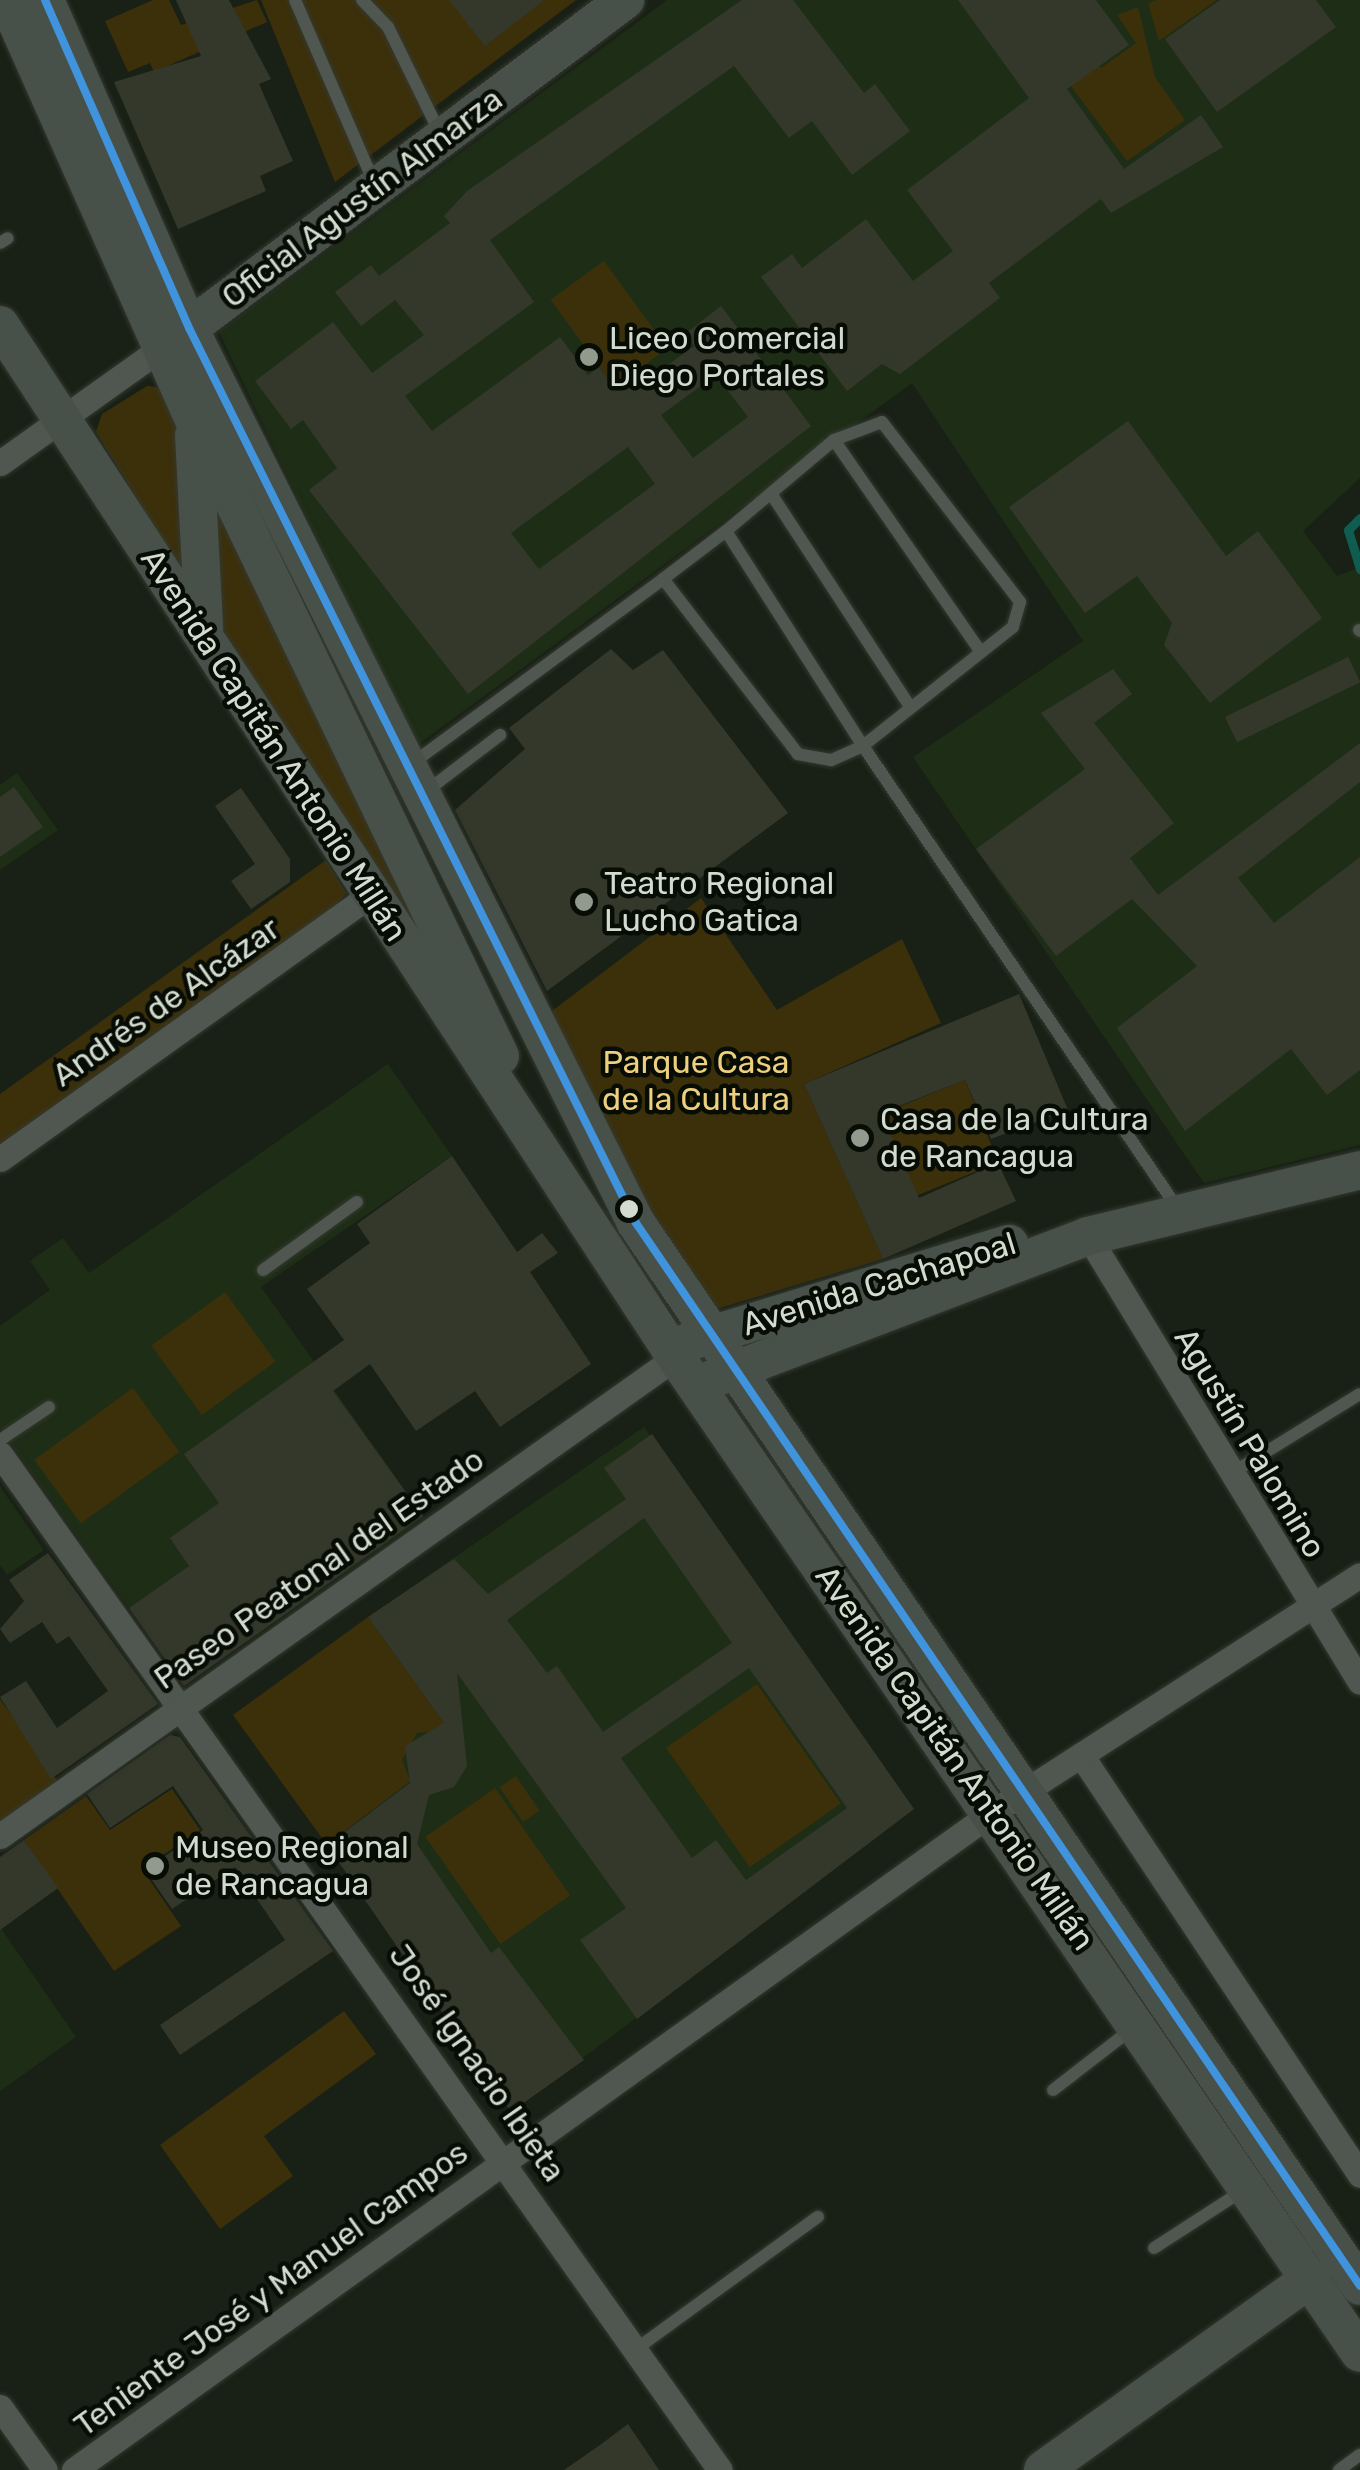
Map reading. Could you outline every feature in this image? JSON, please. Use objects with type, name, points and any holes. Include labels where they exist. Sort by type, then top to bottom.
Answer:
[{"type":"main road","points":[[7,0],[176,338]]},
{"type":"main road","points":[[45,0],[176,338]]},
{"type":"main road","name":"Oficial Agustín Almarza","points":[[176,338],[625,0]]},
{"type":"main road","name":"Avenida Capitán Antonio Millán","points":[[0,325],[204,629],[369,896],[552,1162],[681,1363],[1008,1801],[1343,2267],[1360,2353]]},
{"type":"main road","name":"Avenida Capitán Antonio Millán","points":[[176,338],[193,417],[552,1162]]},
{"type":"main road","name":"Avenida Capitán Antonio Millán","points":[[176,338],[411,784],[599,1158],[1008,1801],[1138,2023],[1248,2186],[1343,2267]]},
{"type":"main road","points":[[193,417],[204,629]]},
{"type":"main road","name":"Avenida Cachapoal","points":[[681,1363],[735,1369],[1088,1236],[1360,1170]]},
{"type":"main road","name":"Avenida Cachapoal","points":[[681,1363],[712,1336],[1061,1228],[1088,1236]]},
{"type":"main road","points":[[1042,2470],[1343,2267]]},
{"type":"street","name":"Oficial Agustín Almarza","points":[[0,463],[176,338]]},
{"type":"street","name":"Andrés de Alcázar","points":[[0,1159],[369,896]]},
{"type":"street","name":"Agustín Palomino","points":[[1088,1236],[1360,1682]]},
{"type":"street","name":"Paseo Peatonal del Estado","points":[[0,1836],[184,1704],[681,1363]]},
{"type":"street","name":"José Ignacio Ibieta","points":[[0,1454],[184,1704],[720,2470]]},
{"type":"street","name":"Teniente José y Manuel Campos","points":[[74,2470],[1008,1801],[1360,1575]]},
{"type":"street","points":[[1081,1755],[1360,2175]]},
{"type":"street","points":[[0,2407],[45,2470]]},
{"type":"lane","points":[[295,0],[376,188]]},
{"type":"lane","points":[[362,0],[388,27],[442,138]]},
{"type":"lane","points":[[411,784],[663,579],[772,495],[834,440],[867,422],[891,428],[1020,602],[1013,627],[909,705],[863,746],[831,760],[798,754],[663,579]]},
{"type":"lane","points":[[834,440],[981,652]]},
{"type":"lane","points":[[772,495],[909,705]]},
{"type":"lane","points":[[726,531],[863,746],[1181,1216]]},
{"type":"lane","points":[[411,784],[500,735]]},
{"type":"lane","points":[[263,1270],[357,1202]]},
{"type":"lane","points":[[1230,1474],[1360,1394]]},
{"type":"lane","points":[[0,1440],[49,1407]]},
{"type":"lane","points":[[1053,2090],[1138,2023]]},
{"type":"lane","points":[[1154,2248],[1248,2186]]},
{"type":"lane","points":[[636,2349],[818,2217]]},
{"type":"lane","points":[[1339,2470],[1360,2455]]},
{"type":"shaded area","points":[[667,0],[1360,0],[1360,478],[1303,531],[1337,576],[1360,567],[1360,1145],[1204,1183],[913,757],[1083,641],[912,383],[416,746],[219,332]]},
{"type":"shaded area","points":[[17,773],[58,830],[0,870],[0,785]]},
{"type":"shaded area","points":[[388,1064],[452,1156],[261,1287],[424,1517],[245,1643],[189,1566],[129,1608],[0,1428],[0,1326],[50,1290],[30,1261],[63,1238],[89,1273]]},
{"type":"shaded area","points":[[644,1427],[914,1809],[511,2112],[369,1814],[417,1733],[448,1729],[368,1617]]},
{"type":"shaded area","points":[[0,1486],[44,1550],[7,1575],[0,1565]]},
{"type":"shaded area","points":[[0,1927],[76,2037],[0,2091]]},
{"type":"green space","points":[[153,0],[169,0],[181,25],[257,0],[267,22],[154,72],[150,63],[128,72],[105,21]]},
{"type":"green space","points":[[261,0],[576,0],[335,182]]},
{"type":"green space","points":[[1217,0],[1159,41],[1148,3]]},
{"type":"green space","points":[[1138,7],[1155,77],[1185,120],[1127,161],[1046,53],[1074,32],[1101,68],[1136,43],[1117,15]]},
{"type":"green space","points":[[604,261],[667,348],[614,387],[551,300]]},
{"type":"green space","points":[[147,386],[164,388],[183,420],[184,575],[96,432],[102,414]]},
{"type":"green space","points":[[215,499],[455,987],[222,638]]},
{"type":"green space","points":[[326,860],[346,893],[335,909],[0,1144],[0,1094]]},
{"type":"green space","name":"Parque Casa de la Cultura","points":[[701,898],[777,1010],[902,939],[941,1023],[804,1084],[883,1259],[713,1310],[613,1159],[548,1014]]},
{"type":"green space","points":[[965,1080],[998,1163],[915,1196],[882,1114]]},
{"type":"green space","points":[[225,1292],[276,1362],[202,1415],[151,1345]]},
{"type":"green space","points":[[133,1388],[179,1452],[81,1524],[34,1460]]},
{"type":"green space","points":[[368,1617],[449,1730],[417,1733],[402,1760],[410,1781],[327,1845],[233,1715]]},
{"type":"green space","points":[[757,1684],[841,1804],[750,1867],[666,1748]]},
{"type":"green space","points":[[0,1699],[59,1783],[0,1824]]},
{"type":"green space","points":[[516,1776],[539,1811],[523,1822],[499,1787]]},
{"type":"green space","points":[[495,1788],[570,1895],[501,1944],[425,1837]]},
{"type":"green space","points":[[172,1789],[200,1830],[142,1869],[181,1926],[114,1971],[24,1840],[86,1796],[110,1830]]},
{"type":"green space","points":[[344,2011],[376,2054],[264,2136],[293,2176],[220,2229],[160,2145]]},
{"type":"building","points":[[176,0],[229,0],[271,79],[259,84],[293,161],[260,176],[266,191],[178,229],[114,82],[201,56]]},
{"type":"building","points":[[449,0],[544,0],[485,46]]},
{"type":"building","points":[[742,0],[793,0],[864,93],[875,84],[910,131],[852,175],[812,121],[789,138],[734,66],[490,240],[534,302],[405,396],[432,431],[560,337],[588,375],[599,367],[614,387],[627,378],[635,389],[694,346],[685,334],[721,306],[811,426],[468,694],[309,490],[337,468],[303,420],[291,429],[255,381],[333,322],[372,373],[424,335],[395,300],[361,326],[335,292],[371,265],[379,276],[450,223],[444,216],[467,191]],"holes":[[[716,375],[748,417],[693,458],[661,415]],[[628,447],[655,484],[539,569],[511,533]]]},
{"type":"building","points":[[958,0],[1096,0],[1129,45],[1067,89],[1124,169],[1201,115],[1223,147],[1111,213],[1101,199],[989,283],[1000,298],[900,374],[882,364],[847,391],[761,277],[792,254],[802,268],[866,219],[913,281],[953,251],[907,190],[1029,98]]},
{"type":"building","points":[[1220,0],[1316,0],[1336,27],[1217,112],[1165,39]]},
{"type":"building","points":[[1128,421],[1226,556],[1258,531],[1322,618],[1210,703],[1164,645],[1172,623],[1137,576],[1085,613],[1009,507]]},
{"type":"building","name":"Teatro Regional Lucho Gatica","points":[[611,649],[633,670],[663,650],[788,813],[547,991],[455,810],[525,749],[509,728]]},
{"type":"building","points":[[1348,657],[1360,682],[1237,742],[1225,717]]},
{"type":"building","points":[[1113,669],[1132,694],[1094,723],[1174,823],[1130,858],[1158,895],[1360,743],[1360,782],[1238,878],[1274,923],[1360,857],[1360,1070],[1327,1095],[1291,1049],[1185,1131],[1117,1028],[1197,966],[1132,899],[1056,956],[976,849],[1085,769],[1041,713]]},
{"type":"building","points":[[14,787],[43,827],[0,857],[0,797]]},
{"type":"building","points":[[241,788],[290,859],[290,882],[251,909],[231,881],[255,864],[215,806]]},
{"type":"building","name":"Casa de la Cultura de Rancagua","points":[[1019,994],[1068,1110],[991,1139],[965,1080],[881,1113],[919,1198],[998,1163],[1016,1201],[883,1259],[804,1084]]},
{"type":"building","points":[[452,1156],[517,1252],[542,1233],[558,1253],[530,1272],[591,1364],[500,1427],[475,1391],[416,1431],[370,1364],[333,1391],[423,1516],[184,1686],[129,1608],[189,1566],[170,1538],[219,1503],[184,1454],[344,1340],[307,1289],[370,1243],[357,1224]]},
{"type":"building","points":[[652,1434],[914,1809],[637,2019],[580,1940],[626,1908],[457,1673],[467,1766],[454,1787],[429,1795],[417,1844],[491,1953],[499,1947],[584,2060],[511,2112],[327,1845],[410,1783],[405,1746],[444,1723],[368,1617],[454,1559],[488,1594],[626,1499],[604,1468]],"holes":[[[644,1518],[732,1643],[603,1732],[557,1666],[547,1673],[507,1620]],[[749,1668],[847,1808],[746,1880],[716,1840],[692,1858],[621,1758]]]},
{"type":"building","points":[[48,1553],[158,1704],[51,1779],[0,1697],[26,1681],[57,1728],[108,1691],[69,1636],[57,1644],[42,1622],[10,1643],[0,1629],[24,1601],[9,1580]]},
{"type":"building","points":[[170,1735],[180,1737],[333,1951],[180,2055],[160,2025],[285,1940],[235,1867],[172,1909],[145,1870],[203,1830],[173,1786],[110,1828],[87,1794]]},
{"type":"building","points":[[24,1840],[58,1888],[0,1930],[0,1857]]},
{"type":"building","points":[[628,2424],[659,2470],[564,2470],[600,2445]]},
{"type":"waterway","points":[[1360,518],[1348,530],[1360,569]]},
{"type":"transit line","points":[[45,0],[189,328],[636,1223],[1360,2286]]},
{"type":"place","name":"Liceo Comercial Diego Portales","points":[[589,357]]},
{"type":"place","name":"Teatro Regional Lucho Gatica","points":[[584,902]]},
{"type":"place","name":"Casa de la Cultura de Rancagua","points":[[860,1138]]},
{"type":"place","name":"Museo Regional de Rancagua","points":[[155,1866]]}]
